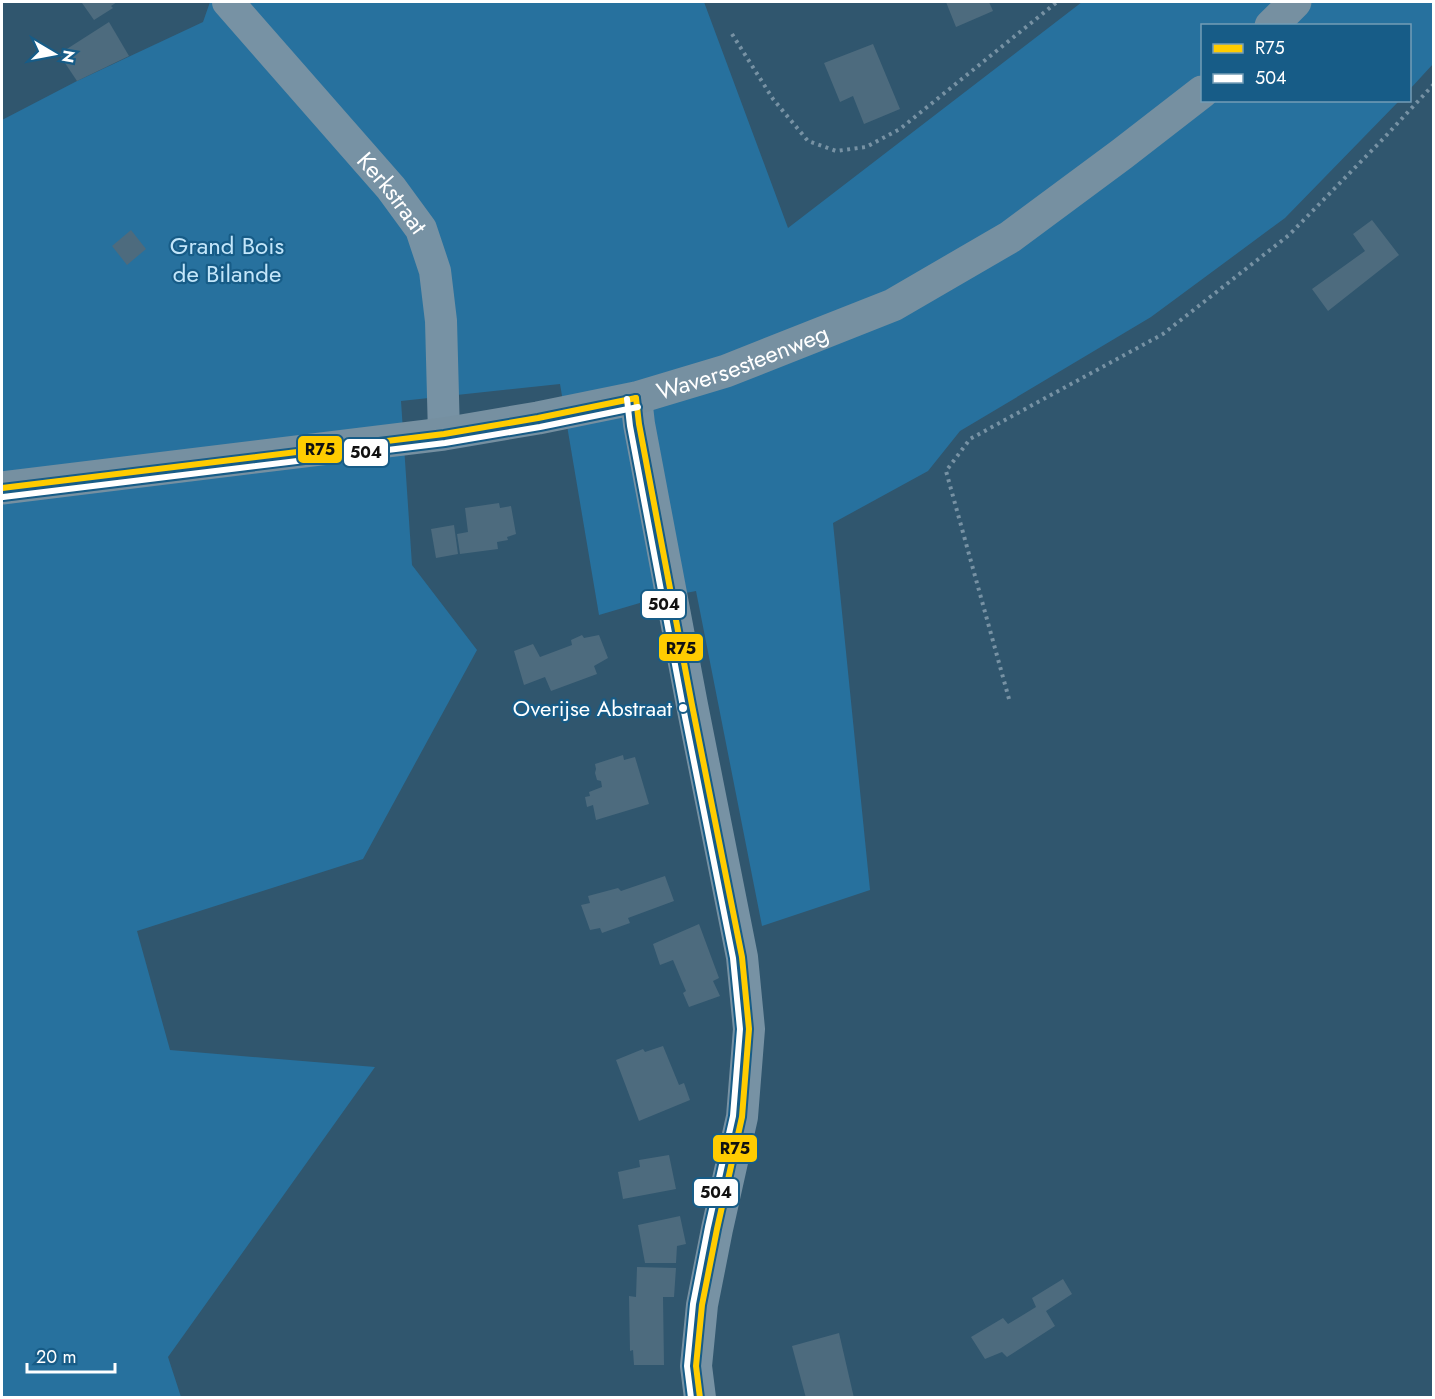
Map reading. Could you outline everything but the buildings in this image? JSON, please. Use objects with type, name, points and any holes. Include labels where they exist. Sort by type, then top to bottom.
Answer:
[{"type":"main road","points":[[1274,24],[1295,2]]},
{"type":"main road","name":"Waversesteenweg","points":[[2,488],[444,434],[636,398],[726,371],[893,305],[1010,237],[1201,94]]},
{"type":"street","name":"Kerkstraat","points":[[228,2],[391,188],[420,229],[435,271],[441,321],[444,434]]},
{"type":"street","points":[[636,398],[685,670],[742,957],[749,1029],[742,1117],[702,1305],[696,1366],[700,1398]]},
{"type":"path","points":[[732,34],[773,99],[808,141],[836,151],[866,147],[900,129],[1057,2]]},
{"type":"path","points":[[1009,699],[946,471],[970,439],[1163,334],[1289,235],[1434,84]]},
{"type":"green space","name":"Grand Bois de Bilande","points":[[210,2],[704,2],[788,228],[1082,2],[1433,2],[1433,64],[1411,88],[1411,24],[1201,24],[1201,102],[1398,102],[1285,218],[1151,317],[960,431],[928,471],[833,523],[870,890],[762,926],[696,591],[650,600],[599,615],[560,384],[401,401],[412,565],[477,650],[363,859],[137,931],[170,1050],[375,1067],[168,1357],[181,1397],[2,1398],[2,120],[77,81],[203,22]]},
{"type":"transit line","name":"R75","points":[[636,398],[692,705],[742,957],[749,1029],[742,1117],[702,1305],[696,1366],[700,1398]]},
{"type":"transit line","name":"R75","points":[[2,488],[444,434],[636,398]]},
{"type":"transit line","name":"504","points":[[627,399],[630,426],[683,707],[733,958],[740,1029],[733,1116],[693,1304],[687,1366],[691,1398]]},
{"type":"transit line","name":"504","points":[[3,497],[445,443],[638,407]]},
{"type":"place","name":"Overijse Abstraat","points":[[683,708]]}]
